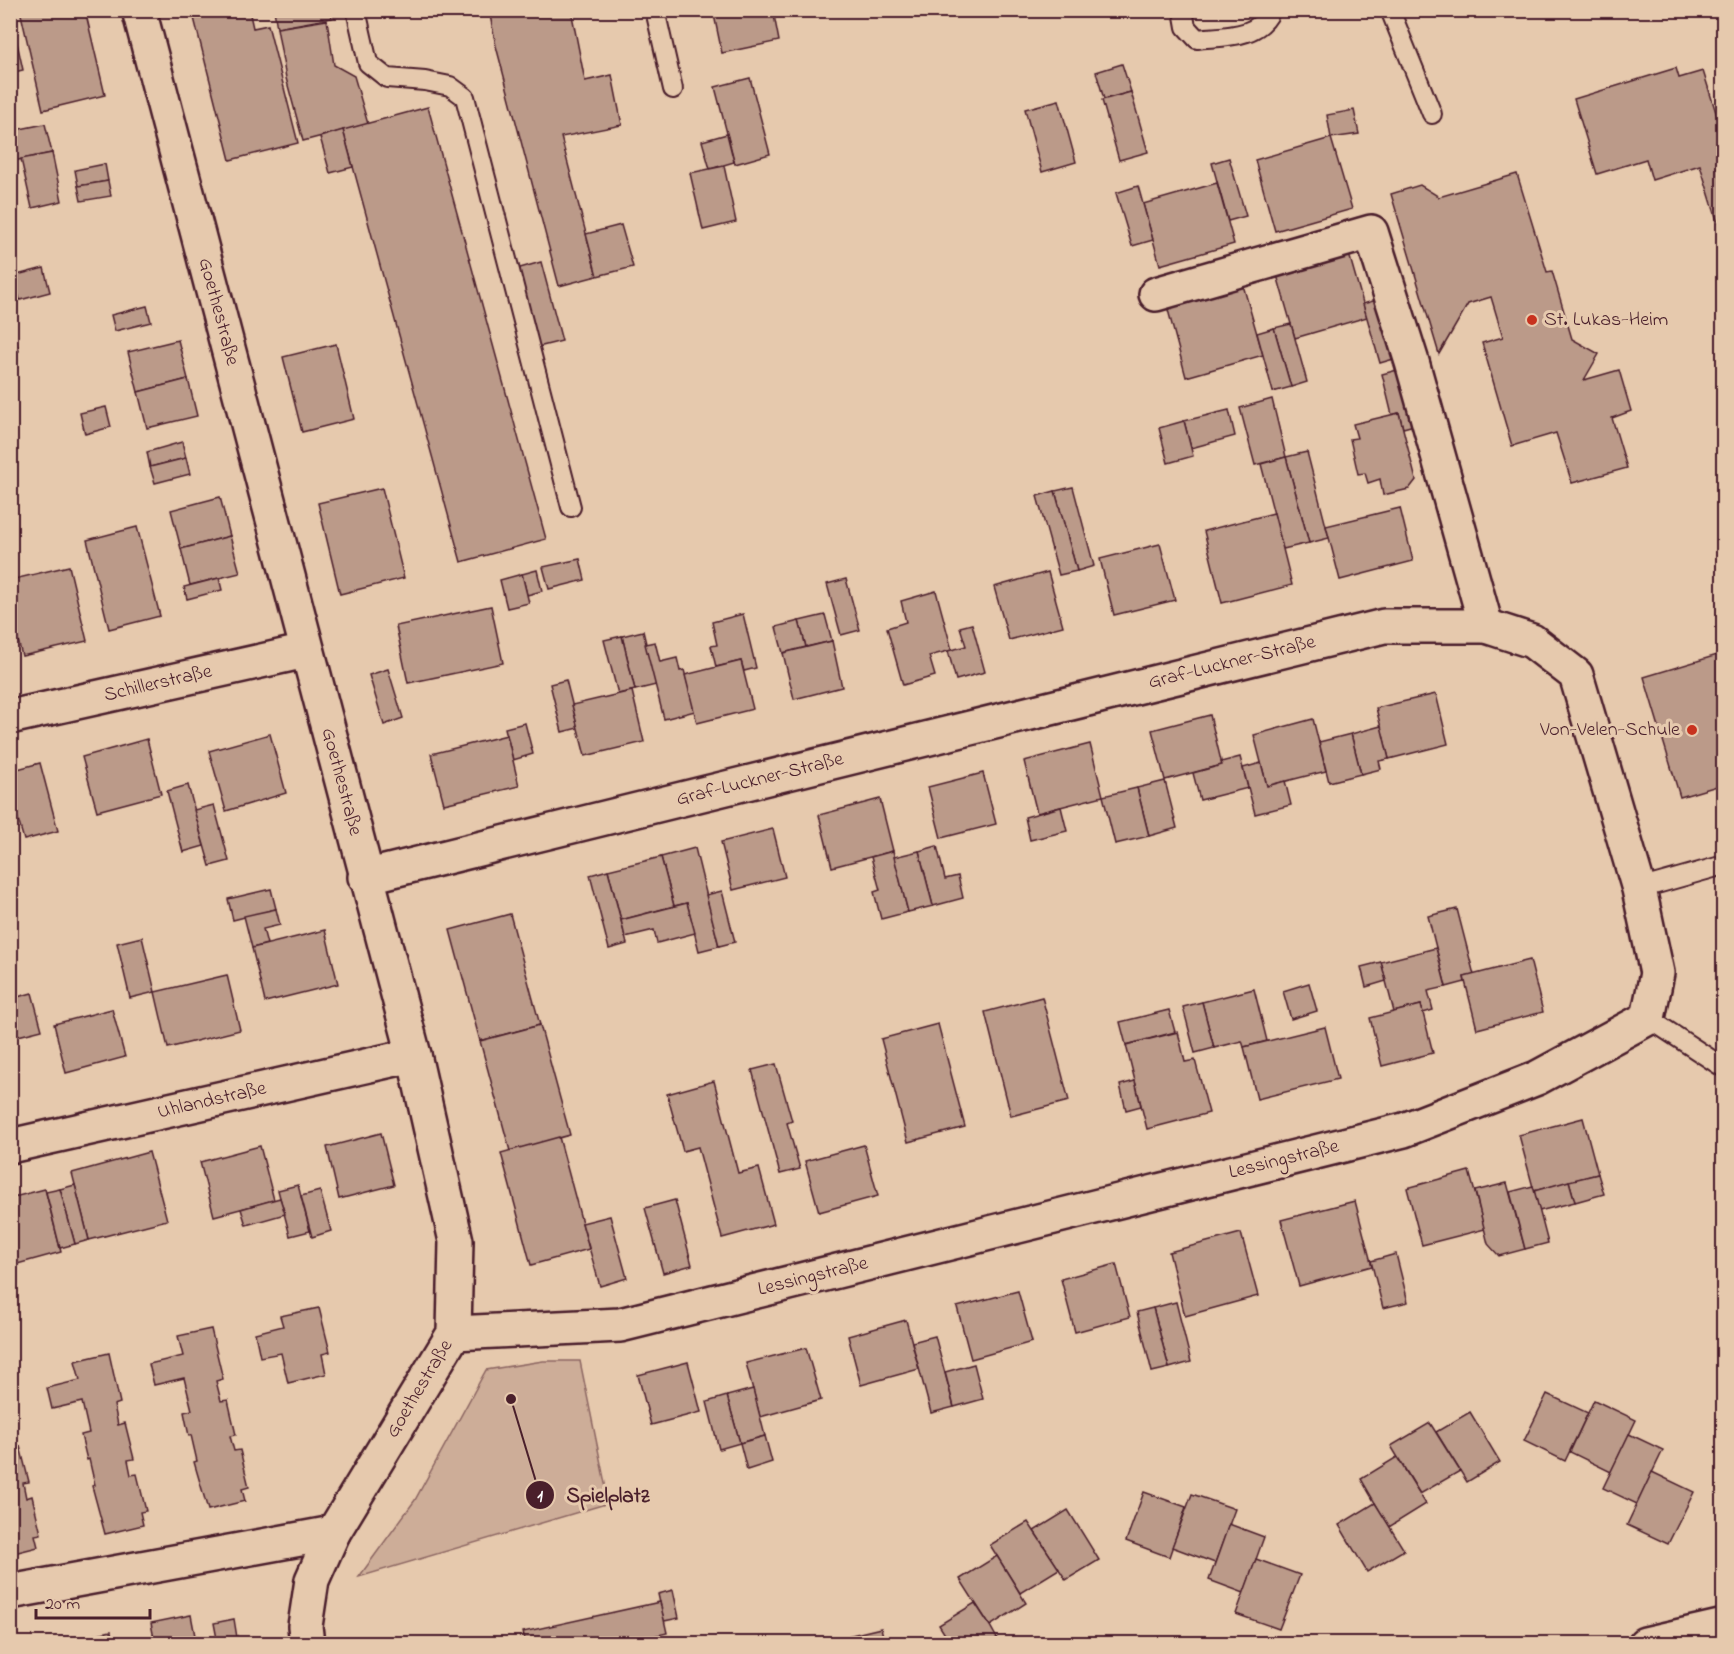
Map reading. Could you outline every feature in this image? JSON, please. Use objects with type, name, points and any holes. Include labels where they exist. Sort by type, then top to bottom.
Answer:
[{"type":"street","name":"Goethestraße","points":[[139,10],[365,877],[414,1055],[456,1241],[454,1333],[333,1533],[312,1580],[305,1626],[307,1644]]},
{"type":"street","points":[[1156,294],[1371,232],[1412,362],[1486,626],[1533,641],[1576,675],[1639,889],[1657,973],[1648,1018]]},
{"type":"street","name":"Graf-Luckner-Straße","points":[[365,877],[1384,626],[1486,626]]},
{"type":"street","name":"Schillerstraße","points":[[10,717],[306,651]]},
{"type":"street","name":"Lessingstraße","points":[[454,1333],[620,1325],[1392,1133],[1537,1078],[1648,1018]]},
{"type":"street","name":"Uhlandstraße","points":[[10,1146],[414,1055]]},
{"type":"street","points":[[10,1592],[333,1533]]},
{"type":"street","points":[[1645,1644],[1724,1626]]},
{"type":"lane","points":[[356,10],[368,63],[387,78],[425,81],[450,86],[465,98],[571,507]]},
{"type":"lane","points":[[655,10],[673,89]]},
{"type":"lane","points":[[1183,10],[1186,27],[1197,39],[1249,33],[1267,20],[1271,10]]},
{"type":"lane","points":[[1390,10],[1432,114]]},
{"type":"lane","points":[[1639,889],[1724,865]]},
{"type":"lane","points":[[1648,1018],[1724,1068]]},
{"type":"shaded area","points":[[543,1361],[580,1361],[609,1503],[359,1577],[415,1500],[486,1370]]},
{"type":"building","points":[[20,10],[85,10],[105,95],[43,110]]},
{"type":"building","points":[[192,10],[249,10],[253,28],[268,25],[298,143],[230,160]]},
{"type":"building","points":[[274,10],[331,10],[332,18],[277,28]]},
{"type":"building","points":[[489,10],[571,10],[585,81],[612,75],[622,125],[561,137],[597,276],[559,286],[496,46]]},
{"type":"building","points":[[713,10],[773,10],[779,41],[722,53]]},
{"type":"building","points":[[10,11],[23,70],[10,73]]},
{"type":"building","points":[[327,20],[334,65],[354,76],[368,124],[303,141],[286,78],[277,28]]},
{"type":"building","points":[[1122,64],[1131,92],[1104,99],[1096,72]]},
{"type":"building","points":[[1676,68],[1679,78],[1703,71],[1724,138],[1724,243],[1700,165],[1652,180],[1646,159],[1597,174],[1574,99]]},
{"type":"building","points":[[750,78],[770,154],[735,164],[715,87]]},
{"type":"building","points":[[1131,92],[1148,152],[1119,160],[1102,100]]},
{"type":"building","points":[[1059,100],[1076,162],[1042,172],[1025,109]]},
{"type":"building","points":[[428,107],[546,539],[461,562],[343,130]]},
{"type":"building","points":[[1354,110],[1359,134],[1331,138],[1327,115]]},
{"type":"building","points":[[45,124],[52,153],[13,161],[10,131]]},
{"type":"building","points":[[343,130],[353,167],[330,173],[320,137]]},
{"type":"building","points":[[727,134],[734,162],[710,169],[702,141]]},
{"type":"building","points":[[1331,138],[1352,209],[1275,231],[1255,160]]},
{"type":"building","points":[[52,153],[62,201],[32,208],[21,159]]},
{"type":"building","points":[[1229,158],[1246,216],[1228,221],[1212,163]]},
{"type":"building","points":[[105,164],[108,181],[78,186],[75,170]]},
{"type":"building","points":[[724,166],[736,222],[703,230],[690,173]]},
{"type":"building","name":"St. Lukas-Heim","points":[[1517,174],[1547,272],[1552,271],[1572,339],[1599,354],[1584,380],[1619,370],[1631,411],[1612,418],[1627,468],[1572,483],[1556,433],[1512,446],[1482,343],[1503,337],[1491,297],[1468,304],[1439,354],[1391,194],[1420,185],[1439,197]]},
{"type":"building","points":[[108,181],[111,196],[81,201],[78,186]]},
{"type":"building","points":[[1217,183],[1234,244],[1160,265],[1143,204]]},
{"type":"building","points":[[1138,186],[1153,240],[1132,246],[1116,193]]},
{"type":"building","points":[[621,225],[633,267],[597,276],[586,234]]},
{"type":"building","points":[[1349,254],[1367,317],[1295,338],[1277,275]]},
{"type":"building","points":[[541,262],[562,341],[534,348],[513,270]]},
{"type":"building","points":[[44,268],[50,292],[20,300],[13,276]]},
{"type":"building","points":[[1243,285],[1263,355],[1186,377],[1167,306]]},
{"type":"building","points":[[1380,299],[1397,358],[1380,363],[1363,304]]},
{"type":"building","points":[[147,306],[151,322],[115,331],[111,315]]},
{"type":"building","points":[[10,319],[19,351],[10,353]]},
{"type":"building","points":[[1291,324],[1307,382],[1291,387],[1274,328]]},
{"type":"building","points":[[1274,328],[1291,387],[1273,392],[1257,333]]},
{"type":"building","points":[[178,340],[188,379],[138,392],[128,352]]},
{"type":"building","points":[[336,344],[354,419],[302,432],[283,357]]},
{"type":"building","points":[[1405,368],[1418,424],[1403,428],[1399,413],[1392,415],[1382,374]]},
{"type":"building","points":[[188,379],[197,416],[147,428],[138,392]]},
{"type":"building","points":[[1272,399],[1286,457],[1255,465],[1240,408]]},
{"type":"building","points":[[106,407],[111,427],[85,434],[80,413]]},
{"type":"building","points":[[1229,410],[1235,436],[1191,448],[1184,421]]},
{"type":"building","points":[[1399,413],[1416,480],[1409,489],[1383,495],[1380,479],[1368,483],[1365,473],[1358,474],[1350,439],[1357,438],[1353,424]]},
{"type":"building","points":[[1184,421],[1193,456],[1168,463],[1159,428]]},
{"type":"building","points":[[182,442],[186,458],[150,467],[147,452]]},
{"type":"building","points":[[1307,452],[1329,538],[1309,543],[1286,457]]},
{"type":"building","points":[[1286,457],[1309,543],[1283,549],[1261,464]]},
{"type":"building","points":[[186,458],[190,474],[155,483],[150,467]]},
{"type":"building","points":[[1073,487],[1094,566],[1077,571],[1055,491]]},
{"type":"building","points":[[382,488],[404,578],[340,594],[318,503]]},
{"type":"building","points":[[1055,491],[1077,571],[1059,575],[1037,496]]},
{"type":"building","points":[[220,497],[230,536],[181,549],[171,510]]},
{"type":"building","points":[[1400,508],[1413,561],[1340,580],[1326,526]]},
{"type":"building","points":[[1274,513],[1292,585],[1222,603],[1204,531]]},
{"type":"building","points":[[137,527],[160,616],[109,629],[87,540]]},
{"type":"building","points":[[230,536],[240,573],[190,585],[181,549]]},
{"type":"building","points":[[1160,544],[1175,600],[1114,615],[1100,559]]},
{"type":"building","points":[[580,559],[585,580],[549,589],[543,567]]},
{"type":"building","points":[[69,566],[87,641],[22,656],[10,609],[10,580]]},
{"type":"building","points":[[537,570],[542,591],[527,595],[522,574]]},
{"type":"building","points":[[1048,572],[1063,626],[1009,640],[994,587]]},
{"type":"building","points":[[522,574],[529,603],[507,608],[500,580]]},
{"type":"building","points":[[219,578],[222,590],[187,599],[184,587]]},
{"type":"building","points":[[846,579],[860,630],[841,635],[827,584]]},
{"type":"building","points":[[936,591],[952,650],[929,656],[935,676],[903,685],[887,628],[906,622],[901,601]]},
{"type":"building","points":[[491,606],[503,663],[408,683],[396,626]]},
{"type":"building","points":[[743,614],[756,668],[744,671],[741,661],[716,667],[711,646],[717,645],[712,622]]},
{"type":"building","points":[[825,615],[832,641],[806,647],[799,621]]},
{"type":"building","points":[[799,621],[806,647],[783,653],[776,627]]},
{"type":"building","points":[[972,624],[985,672],[956,680],[948,651],[966,646],[960,627]]},
{"type":"building","points":[[643,631],[656,685],[635,690],[622,636]]},
{"type":"building","points":[[622,636],[635,690],[618,694],[604,640]]},
{"type":"building","points":[[832,641],[842,687],[794,699],[783,653]]},
{"type":"building","points":[[655,642],[660,662],[677,658],[680,671],[684,670],[695,711],[664,719],[645,644]]},
{"type":"building","name":"Von-Velen-Schule","points":[[1724,653],[1724,784],[1680,797],[1644,677]]},
{"type":"building","points":[[741,661],[753,709],[697,723],[685,675]]},
{"type":"building","points":[[388,669],[403,718],[384,725],[369,675]]},
{"type":"building","points":[[566,680],[578,728],[562,732],[550,684]]},
{"type":"building","points":[[632,691],[644,742],[585,756],[572,705]]},
{"type":"building","points":[[1436,694],[1448,744],[1389,759],[1376,708]]},
{"type":"building","points":[[1210,715],[1222,765],[1165,780],[1152,730]]},
{"type":"building","points":[[1313,719],[1326,771],[1267,786],[1254,735]]},
{"type":"building","points":[[525,723],[533,754],[513,760],[505,728]]},
{"type":"building","points":[[1381,726],[1389,759],[1379,761],[1381,769],[1361,774],[1351,734]]},
{"type":"building","points":[[270,734],[286,793],[226,811],[209,751]]},
{"type":"building","points":[[1351,734],[1361,774],[1329,782],[1319,742]]},
{"type":"building","points":[[507,735],[519,786],[444,804],[431,754]]},
{"type":"building","points":[[147,739],[161,794],[97,811],[82,757]]},
{"type":"building","points":[[1090,744],[1103,796],[1037,813],[1024,761]]},
{"type":"building","points":[[1240,757],[1248,788],[1200,800],[1193,773]]},
{"type":"building","points":[[40,763],[58,831],[24,840],[17,816],[10,818],[10,771]]},
{"type":"building","points":[[1261,763],[1267,786],[1285,781],[1291,805],[1255,814],[1243,768]]},
{"type":"building","points":[[983,773],[996,824],[941,838],[928,787]]},
{"type":"building","points":[[1165,781],[1177,828],[1149,836],[1137,788]]},
{"type":"building","points":[[188,785],[204,846],[183,852],[167,791]]},
{"type":"building","points":[[1137,788],[1149,836],[1115,844],[1103,796]]},
{"type":"building","points":[[880,799],[893,851],[832,867],[819,815]]},
{"type":"building","points":[[214,805],[229,861],[210,866],[194,810]]},
{"type":"building","points":[[1061,807],[1067,831],[1030,840],[1025,817]]},
{"type":"building","points":[[773,829],[785,877],[733,890],[721,842]]},
{"type":"building","points":[[937,846],[945,879],[958,876],[963,898],[933,906],[919,851]]},
{"type":"building","points":[[695,848],[719,946],[699,951],[687,903],[674,906],[661,857]]},
{"type":"building","points":[[893,851],[908,912],[881,919],[874,892],[880,890],[871,857]]},
{"type":"building","points":[[919,851],[933,906],[908,912],[894,857]]},
{"type":"building","points":[[661,857],[674,906],[621,920],[608,870]]},
{"type":"building","points":[[608,870],[627,944],[609,949],[590,875]]},
{"type":"building","points":[[271,889],[276,909],[233,920],[228,899]]},
{"type":"building","points":[[722,891],[735,942],[719,946],[706,895]]},
{"type":"building","points":[[687,903],[695,933],[657,943],[654,930],[625,937],[621,920]]},
{"type":"building","points":[[276,909],[280,925],[263,929],[267,944],[252,948],[244,916]]},
{"type":"building","points":[[1457,909],[1474,975],[1464,977],[1465,982],[1446,987],[1428,916]]},
{"type":"building","points":[[510,914],[540,1025],[480,1041],[450,930]]},
{"type":"building","points":[[325,930],[338,984],[265,1002],[252,948]]},
{"type":"building","points":[[142,937],[155,992],[130,998],[117,943]]},
{"type":"building","points":[[1436,948],[1446,987],[1428,991],[1433,1010],[1423,1013],[1421,1005],[1394,1012],[1381,962]]},
{"type":"building","points":[[1530,960],[1543,1012],[1477,1029],[1464,977]]},
{"type":"building","points":[[1381,962],[1386,981],[1366,987],[1361,967]]},
{"type":"building","points":[[227,975],[240,1030],[168,1048],[155,992]]},
{"type":"building","points":[[1309,983],[1317,1011],[1291,1019],[1283,991]]},
{"type":"building","points":[[1254,989],[1267,1041],[1244,1047],[1242,1041],[1214,1048],[1202,1002]]},
{"type":"building","points":[[32,993],[42,1030],[18,1036],[10,1008],[10,999]]},
{"type":"building","points":[[1042,997],[1069,1101],[1011,1116],[985,1012]]},
{"type":"building","points":[[1202,1002],[1214,1048],[1195,1053],[1183,1007]]},
{"type":"building","points":[[1421,1005],[1433,1053],[1382,1066],[1370,1018]]},
{"type":"building","points":[[10,1008],[17,1032],[10,1033]]},
{"type":"building","points":[[112,1009],[125,1057],[66,1073],[54,1024]]},
{"type":"building","points":[[1169,1010],[1175,1032],[1126,1045],[1120,1022]]},
{"type":"building","points":[[938,1024],[965,1127],[908,1142],[881,1039]]},
{"type":"building","points":[[540,1025],[570,1135],[510,1151],[480,1041]]},
{"type":"building","points":[[1325,1027],[1338,1079],[1257,1099],[1244,1047]]},
{"type":"building","points":[[1178,1032],[1185,1062],[1195,1060],[1209,1113],[1147,1129],[1126,1045]]},
{"type":"building","points":[[776,1064],[792,1121],[787,1123],[800,1169],[780,1174],[752,1070]]},
{"type":"building","points":[[714,1081],[738,1173],[759,1168],[774,1224],[722,1238],[698,1147],[683,1151],[667,1094]]},
{"type":"building","points":[[1135,1081],[1141,1106],[1126,1110],[1120,1085]]},
{"type":"building","points":[[1583,1118],[1598,1174],[1534,1191],[1519,1135]]},
{"type":"building","points":[[1724,1130],[1724,1155],[1717,1132]]},
{"type":"building","points":[[381,1133],[394,1185],[339,1199],[327,1147]]},
{"type":"building","points":[[559,1137],[589,1249],[531,1265],[501,1153]]},
{"type":"building","points":[[864,1145],[878,1196],[819,1212],[805,1161]]},
{"type":"building","points":[[260,1146],[274,1200],[214,1216],[200,1162]]},
{"type":"building","points":[[149,1152],[167,1220],[89,1240],[72,1173]]},
{"type":"building","points":[[1469,1171],[1485,1229],[1422,1245],[1407,1188]]},
{"type":"building","points":[[1598,1174],[1604,1194],[1575,1202],[1569,1181]]},
{"type":"building","points":[[1569,1181],[1575,1202],[1539,1211],[1534,1191]]},
{"type":"building","points":[[1507,1183],[1525,1249],[1499,1256],[1488,1244],[1475,1191]]},
{"type":"building","points":[[75,1185],[89,1240],[75,1244],[60,1189]]},
{"type":"building","points":[[298,1185],[310,1231],[290,1236],[278,1190]]},
{"type":"building","points":[[1533,1186],[1548,1243],[1525,1249],[1510,1192]]},
{"type":"building","points":[[45,1189],[61,1252],[10,1266],[10,1198]]},
{"type":"building","points":[[60,1189],[75,1244],[60,1248],[46,1192]]},
{"type":"building","points":[[320,1191],[331,1231],[312,1237],[301,1196]]},
{"type":"building","points":[[280,1198],[285,1214],[246,1225],[241,1209]]},
{"type":"building","points":[[675,1200],[692,1265],[663,1273],[645,1208]]},
{"type":"building","points":[[1355,1201],[1372,1266],[1299,1286],[1281,1220]]},
{"type":"building","points":[[610,1216],[627,1278],[600,1286],[582,1223]]},
{"type":"building","points":[[1241,1233],[1258,1296],[1185,1316],[1169,1252]]},
{"type":"building","points":[[1396,1254],[1408,1302],[1383,1308],[1371,1261]]},
{"type":"building","points":[[1116,1264],[1130,1317],[1075,1332],[1061,1279]]},
{"type":"building","points":[[1018,1291],[1032,1342],[971,1359],[957,1307]]},
{"type":"building","points":[[1176,1302],[1191,1362],[1169,1368],[1153,1308]]},
{"type":"building","points":[[319,1308],[330,1352],[322,1354],[326,1374],[288,1383],[281,1353],[260,1357],[255,1333],[283,1326],[280,1316]]},
{"type":"building","points":[[1153,1308],[1169,1368],[1152,1372],[1137,1312]]},
{"type":"building","points":[[906,1320],[919,1369],[861,1385],[848,1336]]},
{"type":"building","points":[[211,1329],[223,1379],[216,1381],[221,1401],[228,1400],[236,1435],[230,1436],[234,1451],[240,1450],[249,1487],[242,1489],[245,1501],[208,1510],[194,1462],[197,1461],[184,1412],[192,1410],[184,1378],[154,1385],[149,1364],[183,1356],[178,1336]]},
{"type":"building","points":[[935,1336],[954,1407],[931,1413],[912,1342]]},
{"type":"building","points":[[806,1348],[821,1400],[760,1417],[746,1363]]},
{"type":"building","points":[[109,1353],[120,1403],[114,1405],[118,1425],[125,1423],[134,1459],[128,1460],[131,1475],[137,1474],[146,1511],[140,1512],[143,1525],[105,1534],[92,1486],[95,1485],[89,1459],[87,1460],[81,1435],[89,1433],[82,1402],[52,1409],[47,1388],[80,1380],[75,1361]]},
{"type":"building","points":[[688,1362],[701,1412],[651,1425],[638,1375]]},
{"type":"building","points":[[974,1364],[983,1399],[954,1407],[945,1372]]},
{"type":"building","points":[[753,1389],[765,1436],[740,1443],[727,1396]]},
{"type":"building","points":[[1547,1394],[1588,1413],[1565,1461],[1524,1441]]},
{"type":"building","points":[[727,1396],[740,1443],[719,1449],[707,1402]]},
{"type":"building","points":[[1594,1400],[1636,1420],[1611,1472],[1570,1452]]},
{"type":"building","points":[[10,1405],[16,1426],[10,1427]]},
{"type":"building","points":[[1470,1412],[1500,1462],[1467,1482],[1436,1432]]},
{"type":"building","points":[[1430,1423],[1460,1471],[1420,1494],[1391,1446]]},
{"type":"building","points":[[1629,1434],[1663,1450],[1637,1504],[1603,1488]]},
{"type":"building","points":[[10,1436],[13,1447],[20,1446],[29,1482],[23,1483],[26,1498],[32,1496],[41,1534],[35,1535],[38,1547],[10,1554]]},
{"type":"building","points":[[765,1436],[772,1462],[747,1470],[740,1443]]},
{"type":"building","points":[[1397,1457],[1426,1504],[1389,1527],[1361,1479]]},
{"type":"building","points":[[1652,1472],[1694,1492],[1668,1544],[1627,1525]]},
{"type":"building","points":[[1144,1492],[1186,1507],[1169,1557],[1126,1541]]},
{"type":"building","points":[[1192,1494],[1235,1509],[1215,1563],[1172,1547]]},
{"type":"building","points":[[1375,1503],[1404,1550],[1367,1572],[1339,1525]]},
{"type":"building","points":[[1068,1510],[1099,1560],[1066,1580],[1034,1531]]},
{"type":"building","points":[[1028,1522],[1059,1569],[1020,1593],[990,1545]]},
{"type":"building","points":[[1229,1524],[1264,1537],[1244,1593],[1209,1580]]},
{"type":"building","points":[[997,1556],[1026,1603],[990,1626],[960,1579]]},
{"type":"building","points":[[1256,1559],[1300,1575],[1279,1629],[1236,1614]]},
{"type":"building","points":[[673,1590],[679,1618],[664,1621],[658,1594]]},
{"type":"building","points":[[660,1602],[667,1633],[619,1644],[526,1644],[523,1632]]},
{"type":"building","points":[[975,1603],[1000,1644],[951,1644],[939,1625]]},
{"type":"building","points":[[191,1615],[196,1641],[217,1637],[218,1644],[155,1644],[151,1623]]},
{"type":"building","points":[[234,1619],[238,1644],[218,1644],[214,1623]]},
{"type":"building","points":[[881,1628],[885,1644],[818,1643]]},
{"type":"building","points":[[111,1631],[113,1644],[71,1644],[71,1640]]},
{"type":"building","points":[[154,1637],[155,1644],[135,1644],[134,1640]]},
{"type":"place","name":"St. Lukas-Heim","points":[[1532,320]]},
{"type":"place","name":"Von-Velen-Schule","points":[[1692,730]]},
{"type":"place","name":"Spielplatz","points":[[511,1399]]}]
